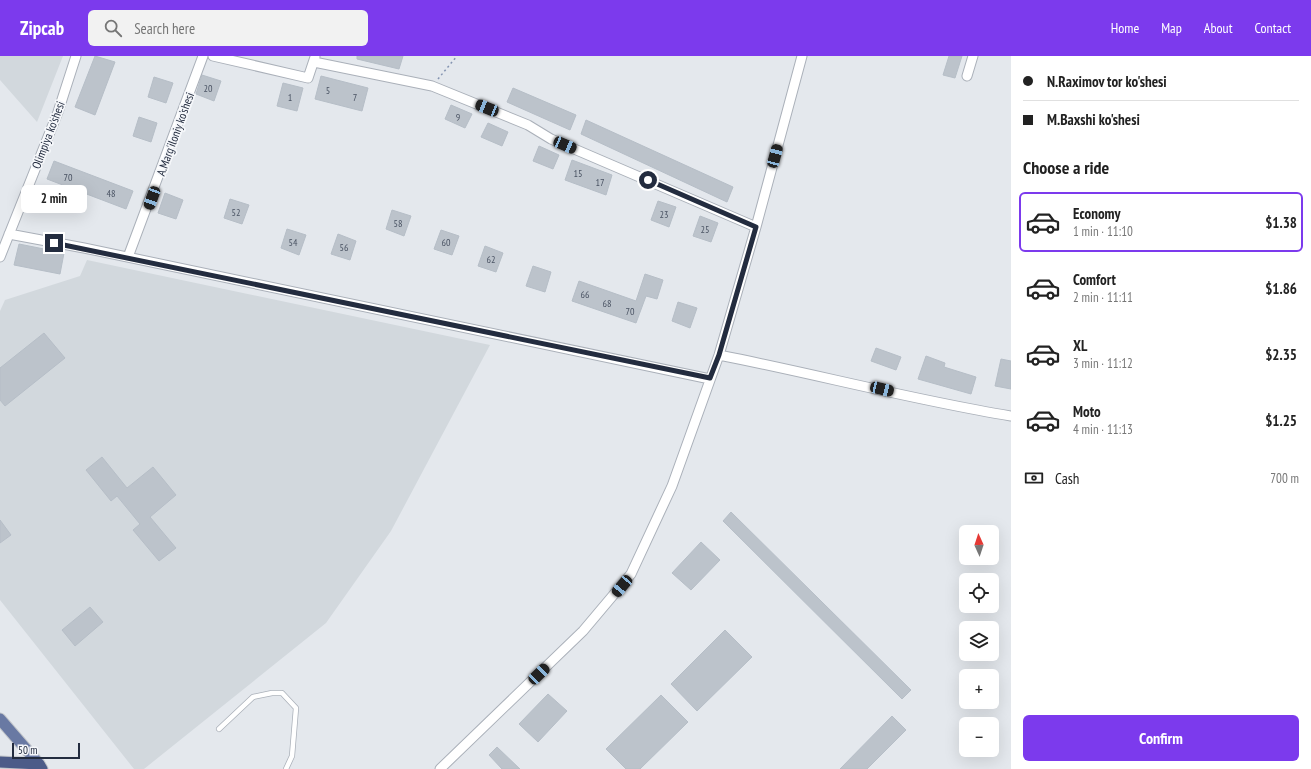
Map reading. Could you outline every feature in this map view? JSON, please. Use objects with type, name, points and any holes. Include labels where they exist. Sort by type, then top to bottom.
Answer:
[{"type":"highway","points":[[0,762],[40,767]]},
{"type":"main road","points":[[0,719],[40,767]]},
{"type":"street","name":"Olimpiya ko'shesi","points":[[0,257],[58,112],[76,56]]},
{"type":"street","name":"A.Marg'iloniy ko'shesi","points":[[128,257],[203,56]]},
{"type":"street","points":[[213,56],[308,78],[314,59],[432,86],[528,125],[551,139],[756,227]]},
{"type":"street","points":[[440,769],[583,631],[631,574],[672,486],[719,355],[756,227],[802,56]]},
{"type":"street","points":[[967,76],[973,56]]},
{"type":"street","points":[[9,234],[128,257],[710,378]]},
{"type":"street","points":[[719,355],[808,373],[968,409],[1011,416]]},
{"type":"lane","points":[[218,729],[253,698],[272,693],[282,693],[296,708],[292,756],[286,769]]},
{"type":"path","points":[[432,86],[457,56]]},
{"type":"shaded area","points":[[0,56],[63,56],[37,122],[0,80]]},
{"type":"shaded area","points":[[87,260],[490,345],[391,531],[326,623],[144,769],[134,769],[0,600],[0,311],[5,300],[80,276]]},
{"type":"building","points":[[95,56],[115,62],[95,115],[75,107]]},
{"type":"building","points":[[357,56],[403,56],[399,69],[357,59]]},
{"type":"building","points":[[949,56],[962,56],[955,78],[943,75]]},
{"type":"building","points":[[202,75],[221,81],[214,101],[196,94]]},
{"type":"building","points":[[321,76],[368,88],[362,111],[315,99]]},
{"type":"building","points":[[154,77],[173,83],[166,103],[148,97]]},
{"type":"building","points":[[283,83],[303,88],[297,111],[277,106]]},
{"type":"building","points":[[513,88],[576,115],[570,130],[507,102]]},
{"type":"building","points":[[451,105],[472,114],[465,128],[445,119]]},
{"type":"building","points":[[139,117],[157,123],[151,142],[133,136]]},
{"type":"building","points":[[586,120],[733,187],[727,202],[581,134]]},
{"type":"building","points":[[488,123],[508,132],[502,146],[481,137]]},
{"type":"building","points":[[539,146],[559,155],[553,169],[533,161]]},
{"type":"building","points":[[572,160],[612,175],[606,195],[565,180]]},
{"type":"building","points":[[54,161],[133,191],[126,209],[47,179]]},
{"type":"building","points":[[165,193],[183,200],[176,219],[158,213]]},
{"type":"building","points":[[230,199],[249,205],[242,224],[224,218]]},
{"type":"building","points":[[658,201],[676,207],[669,227],[651,220]]},
{"type":"building","points":[[392,210],[411,216],[404,236],[386,229]]},
{"type":"building","points":[[700,216],[718,223],[711,242],[693,236]]},
{"type":"building","points":[[287,229],[306,235],[299,255],[281,248]]},
{"type":"building","points":[[441,230],[459,236],[452,255],[434,249]]},
{"type":"building","points":[[338,234],[356,241],[350,260],[331,254]]},
{"type":"building","points":[[19,244],[64,253],[60,274],[14,265]]},
{"type":"building","points":[[485,246],[503,253],[496,272],[478,266]]},
{"type":"building","points":[[533,266],[551,272],[545,292],[526,286]]},
{"type":"building","points":[[645,274],[663,280],[657,299],[646,296],[636,323],[572,301],[579,281],[636,301]]},
{"type":"building","points":[[678,302],[697,308],[690,328],[672,321]]},
{"type":"building","points":[[44,333],[65,358],[5,406],[0,400],[0,368]]},
{"type":"building","points":[[876,348],[901,357],[896,370],[871,361]]},
{"type":"building","points":[[926,356],[945,363],[944,367],[976,377],[971,394],[918,379]]},
{"type":"building","points":[[1001,359],[1011,361],[1011,389],[995,386]]},
{"type":"building","points":[[102,457],[127,488],[153,467],[176,495],[150,517],[176,548],[159,561],[133,530],[140,524],[117,496],[111,501],[86,470]]},
{"type":"building","points":[[731,512],[911,690],[902,699],[723,521]]},
{"type":"building","points":[[0,520],[11,535],[0,543]]},
{"type":"building","points":[[701,542],[720,560],[691,590],[672,573]]},
{"type":"building","points":[[90,607],[103,622],[75,646],[62,630]]},
{"type":"building","points":[[725,630],[752,657],[697,711],[671,684]]},
{"type":"building","points":[[548,694],[567,711],[538,742],[519,724]]},
{"type":"building","points":[[661,695],[688,722],[640,769],[626,769],[606,749]]},
{"type":"building","points":[[892,716],[906,730],[867,769],[840,769]]},
{"type":"building","points":[[497,747],[520,769],[502,769],[489,755]]},
{"type":"route","points":[[54,243],[710,378],[719,355],[756,227],[648,180]]}]
